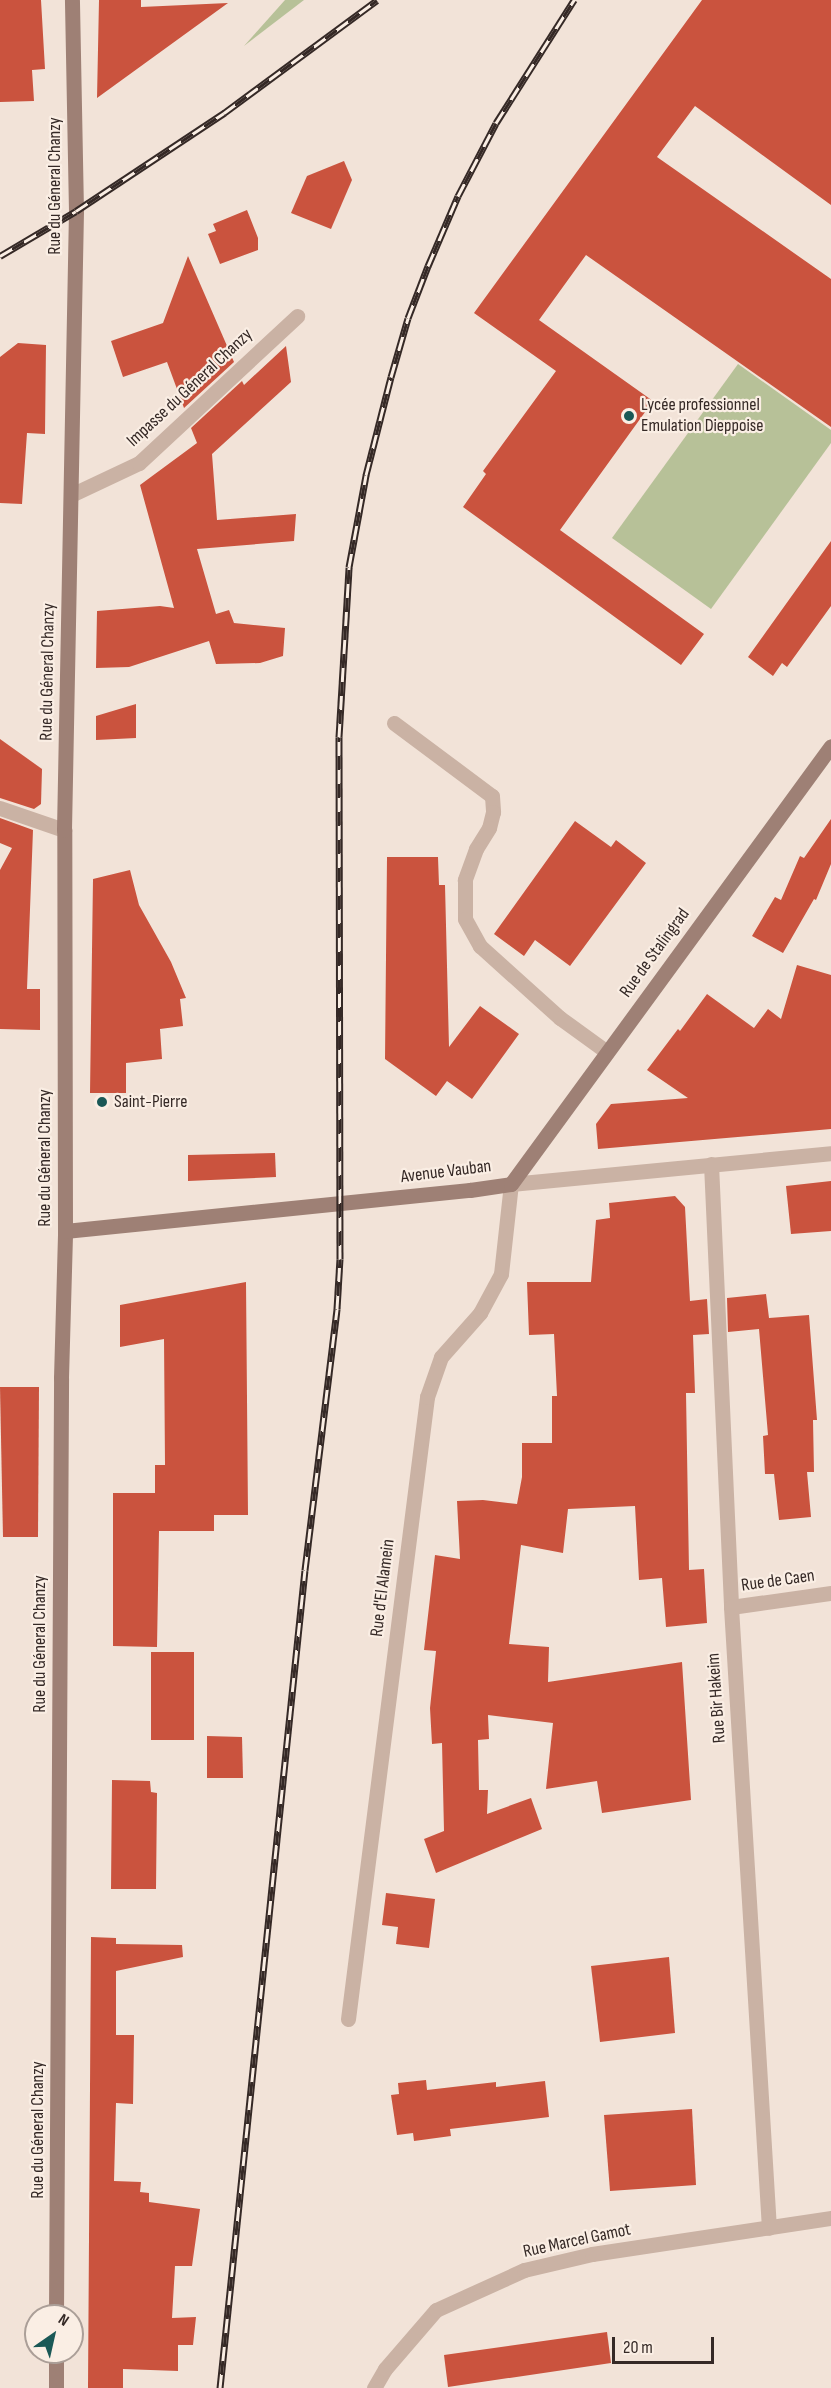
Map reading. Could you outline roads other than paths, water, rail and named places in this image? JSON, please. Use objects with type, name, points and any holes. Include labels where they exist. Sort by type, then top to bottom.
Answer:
[{"type":"main road","name":"Rue du Géneral Chanzy","points":[[56,2304],[61,1390],[65,1231],[64,830],[76,211],[72,0]]},
{"type":"main road","name":"Rue de Stalingrad","points":[[510,1184],[831,746]]},
{"type":"main road","name":"Avenue Vauban","points":[[65,1231],[510,1184]]},
{"type":"main road","points":[[56,2364],[56,2388]]},
{"type":"street","name":"Impasse du Géneral Chanzy","points":[[71,495],[139,463],[297,316]]},
{"type":"street","points":[[394,723],[492,796],[493,812],[489,828],[476,849],[465,880],[465,919],[480,946],[560,1018],[607,1052]]},
{"type":"street","points":[[0,808],[64,830]]},
{"type":"street","name":"Avenue Vauban","points":[[510,1184],[831,1153]]},
{"type":"street","name":"Rue Bir Hakeim","points":[[711,1164],[731,1607],[769,2228]]},
{"type":"street","name":"Rue d'El Alamein","points":[[348,2019],[427,1397],[441,1358],[480,1313],[501,1274],[510,1184]]},
{"type":"street","name":"Rue de Caen","points":[[731,1607],[831,1593]]},
{"type":"street","name":"Rue Marcel Gamot","points":[[374,2388],[385,2369],[436,2310],[524,2270],[592,2254],[831,2218]]},
{"type":"railway","points":[[0,256],[76,211],[224,113],[377,0]]},
{"type":"railway","points":[[220,2388],[305,1570],[337,1309],[340,1259],[339,737],[349,567],[366,475],[391,377],[408,318],[428,266],[458,196],[496,123],[574,0]]},
{"type":"place","name":"Lycée professionnel Emulation Dieppoise","points":[[629,416]]},
{"type":"place","name":"Saint-Pierre","points":[[102,1102]]}]
